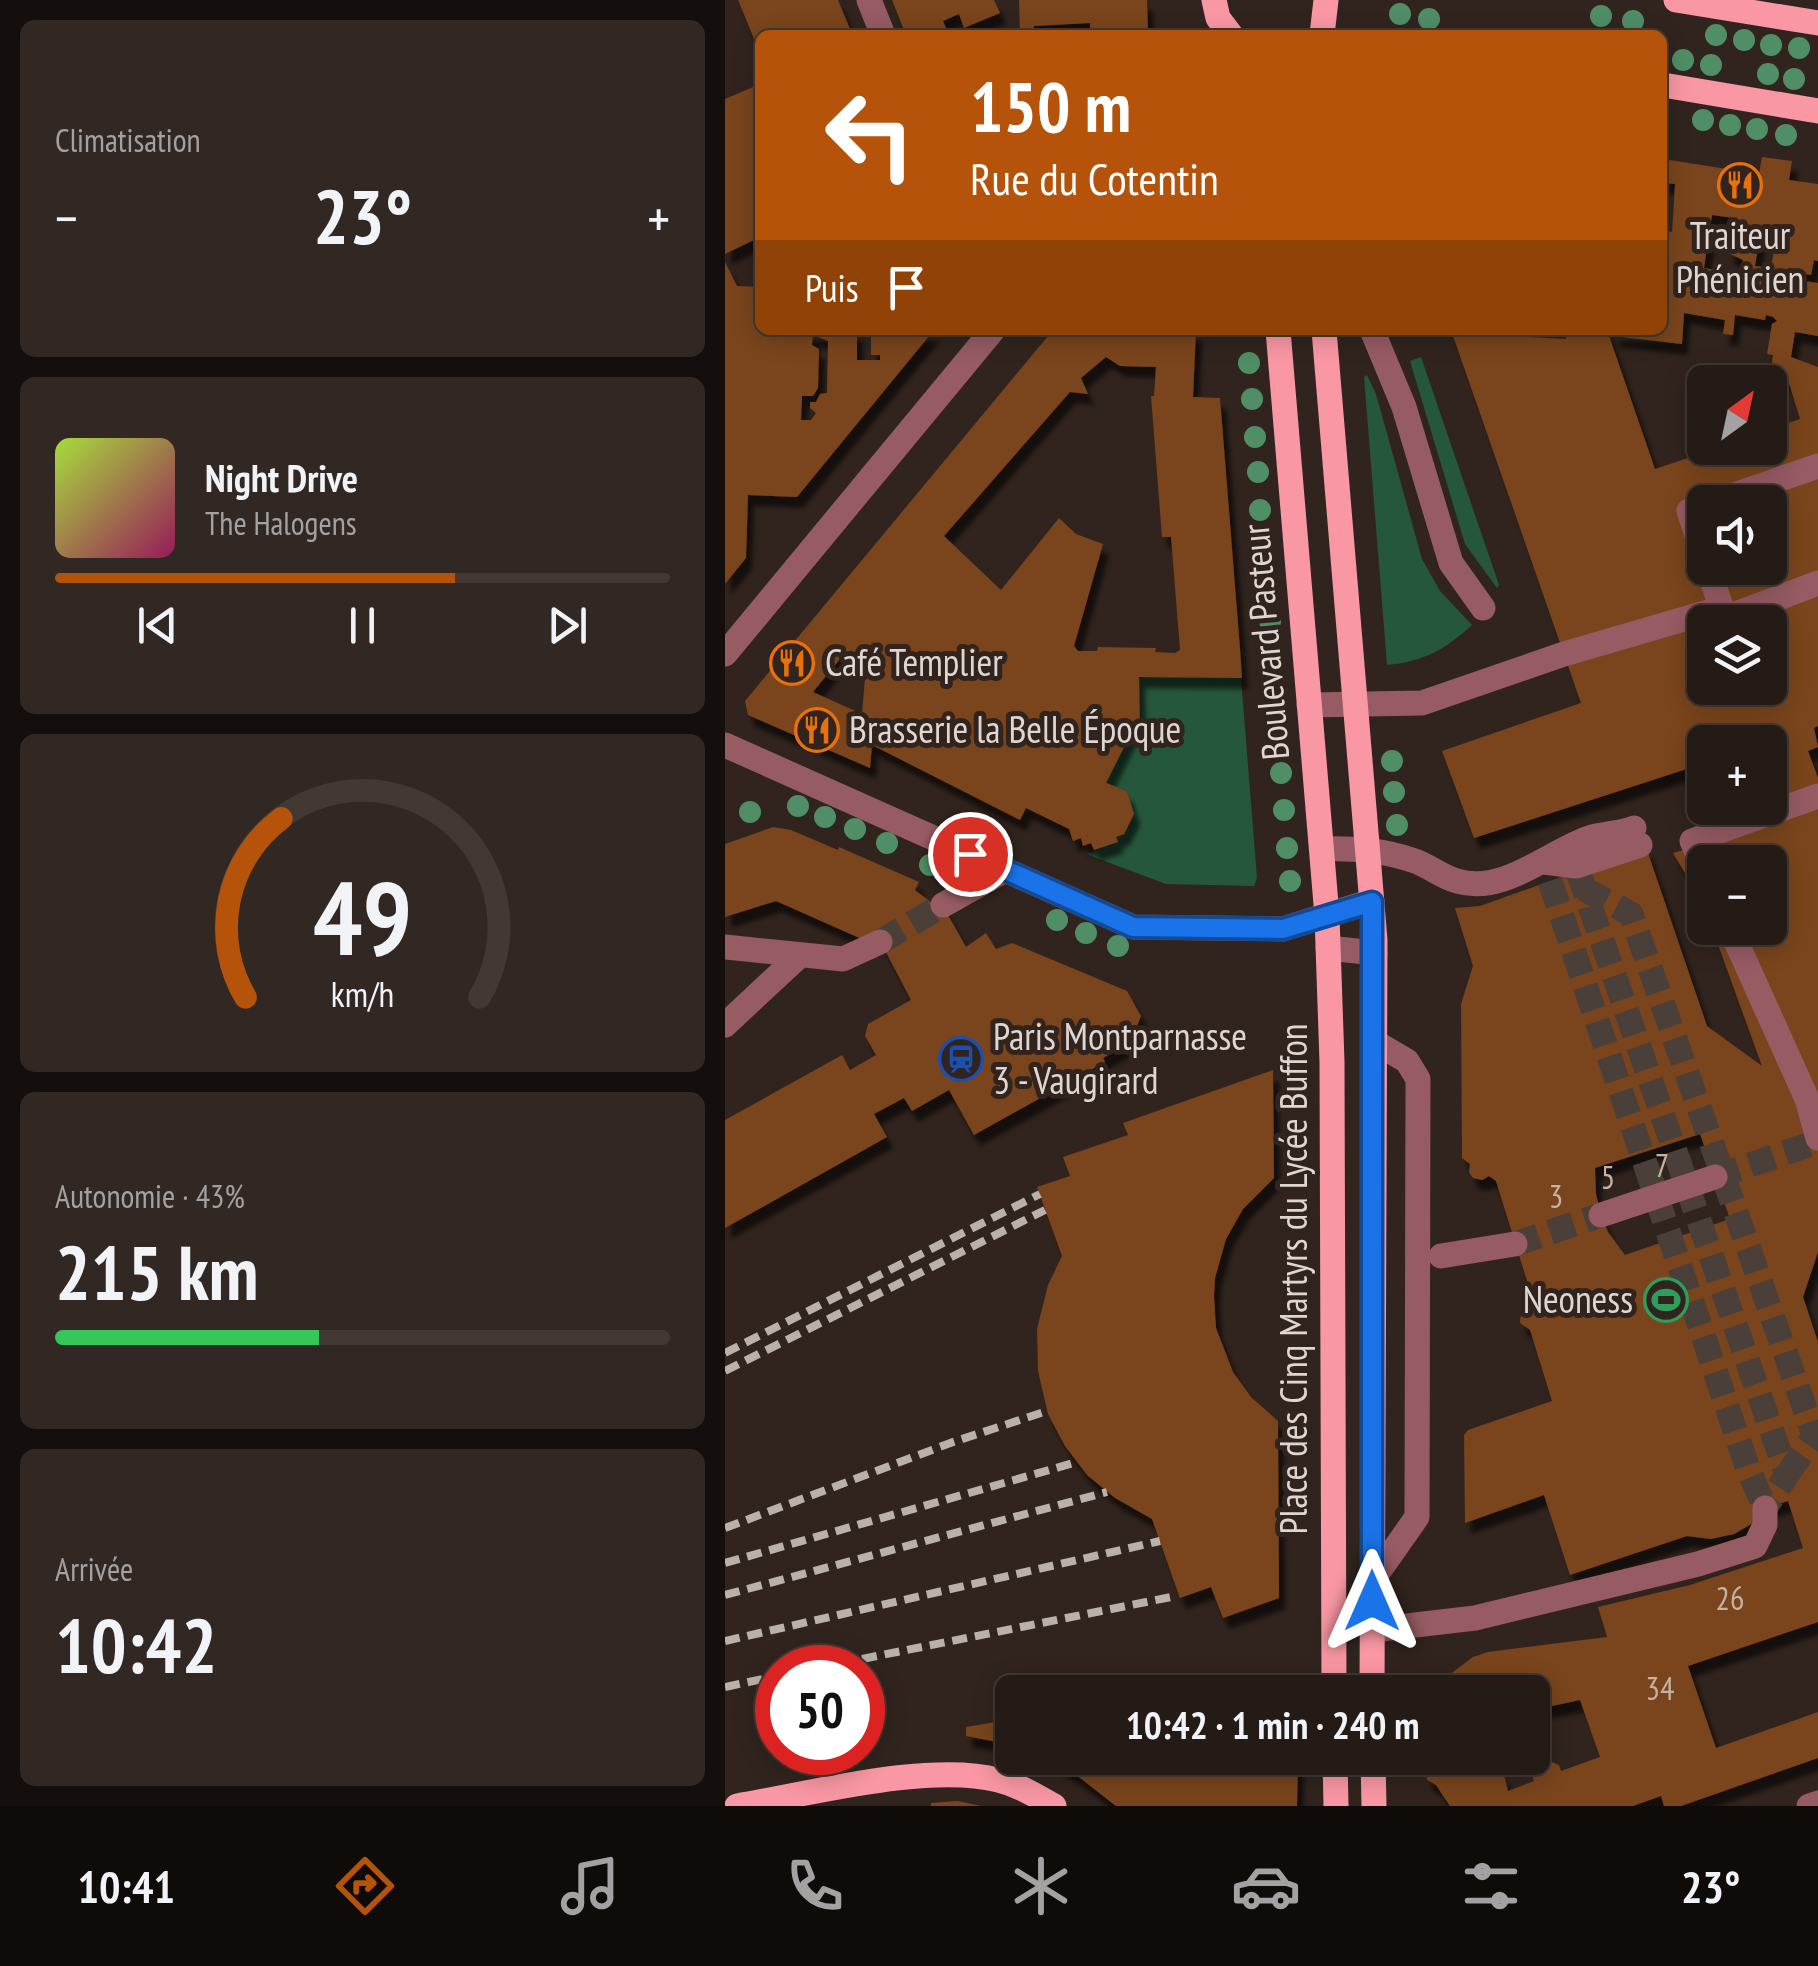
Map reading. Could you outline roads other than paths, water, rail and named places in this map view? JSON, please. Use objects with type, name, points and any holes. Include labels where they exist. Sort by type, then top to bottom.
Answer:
[{"type":"main road","points":[[1214,0],[1227,30]]},
{"type":"main road","points":[[1323,30],[1326,0]]},
{"type":"main road","points":[[1693,1],[1818,23]]},
{"type":"main road","points":[[1667,86],[1818,111]]},
{"type":"main road","name":"Boulevard Pasteur","points":[[1278,335],[1328,948]]},
{"type":"main road","points":[[1324,335],[1375,946]]},
{"type":"main road","name":"Place des Cinq Martyrs du Lycée Buffon","points":[[1372,1675],[1375,946]]},
{"type":"main road","name":"Place des Cinq Martyrs du Lycée Buffon","points":[[1328,948],[1332,1062],[1333,1675]]},
{"type":"main road","points":[[737,1806],[795,1801],[895,1780],[957,1774],[1019,1786],[1054,1806]]},
{"type":"main road","points":[[1335,1775],[1336,1806]]},
{"type":"main road","points":[[1373,1775],[1373,1806]]},
{"type":"street","points":[[869,0],[881,30]]},
{"type":"street","points":[[725,654],[989,335]]},
{"type":"street","points":[[1374,335],[1405,406],[1451,563],[1483,608]]},
{"type":"street","points":[[1763,485],[1818,466]]},
{"type":"street","points":[[1760,605],[1818,583]]},
{"type":"street","points":[[1714,585],[1721,605]]},
{"type":"street","points":[[1309,705],[1422,703],[1564,654],[1687,618]]},
{"type":"street","points":[[725,745],[1133,927],[1283,929],[1372,902]]},
{"type":"street","points":[[1694,845],[1692,841],[1818,796]]},
{"type":"street","points":[[1322,849],[1369,848],[1416,861],[1459,882],[1487,882],[1577,869],[1635,828],[1617,835],[1590,837],[1547,872]]},
{"type":"street","points":[[943,906],[1005,870]]},
{"type":"street","points":[[725,947],[843,959],[881,942]]},
{"type":"street","points":[[1738,945],[1807,1099],[1816,1141]]},
{"type":"street","points":[[1328,948],[1375,946]]},
{"type":"street","points":[[725,1025],[799,956]]},
{"type":"street","name":"Place des Cinq Martyrs du Lycée Buffon","points":[[1372,1581],[1417,1517],[1418,1079],[1407,1060],[1373,1041]]},
{"type":"street","points":[[1601,1215],[1715,1177]]},
{"type":"street","points":[[1441,1256],[1515,1244]]},
{"type":"street","points":[[1373,1630],[1475,1618],[1705,1571],[1755,1546],[1765,1525],[1765,1508]]},
{"type":"street","points":[[1809,1806],[1818,1803]]},
{"type":"tunnel","points":[[1578,871],[1787,1475],[1765,1508]]},
{"type":"tunnel","points":[[1550,881],[1747,1466],[1765,1508]]},
{"type":"tunnel","points":[[1584,889],[1631,914],[1806,1412],[1814,1436],[1787,1475]]},
{"type":"tunnel","points":[[880,942],[943,905]]},
{"type":"tunnel","points":[[1715,1177],[1811,1144]]},
{"type":"tunnel","points":[[1515,1244],[1601,1215]]},
{"type":"railway","points":[[725,1353],[1040,1194]]},
{"type":"railway","points":[[725,1371],[1045,1210]]},
{"type":"railway","points":[[725,1528],[1047,1411]]},
{"type":"railway","points":[[725,1563],[1077,1462]]},
{"type":"railway","points":[[725,1595],[1107,1492]]},
{"type":"railway","points":[[725,1641],[1160,1541]]},
{"type":"railway","points":[[885,1654],[1176,1596]]},
{"type":"railway","points":[[725,1687],[755,1681]]},
{"type":"place","name":"Traiteur Phénicien","points":[[1740,185]]},
{"type":"place","name":"Café Templier","points":[[792,663]]},
{"type":"place","name":"Brasserie la Belle Époque","points":[[817,730]]},
{"type":"place","name":"Paris Montparnasse 3 - Vaugirard","points":[[961,1059]]},
{"type":"place","name":"Neoness","points":[[1666,1300]]}]
